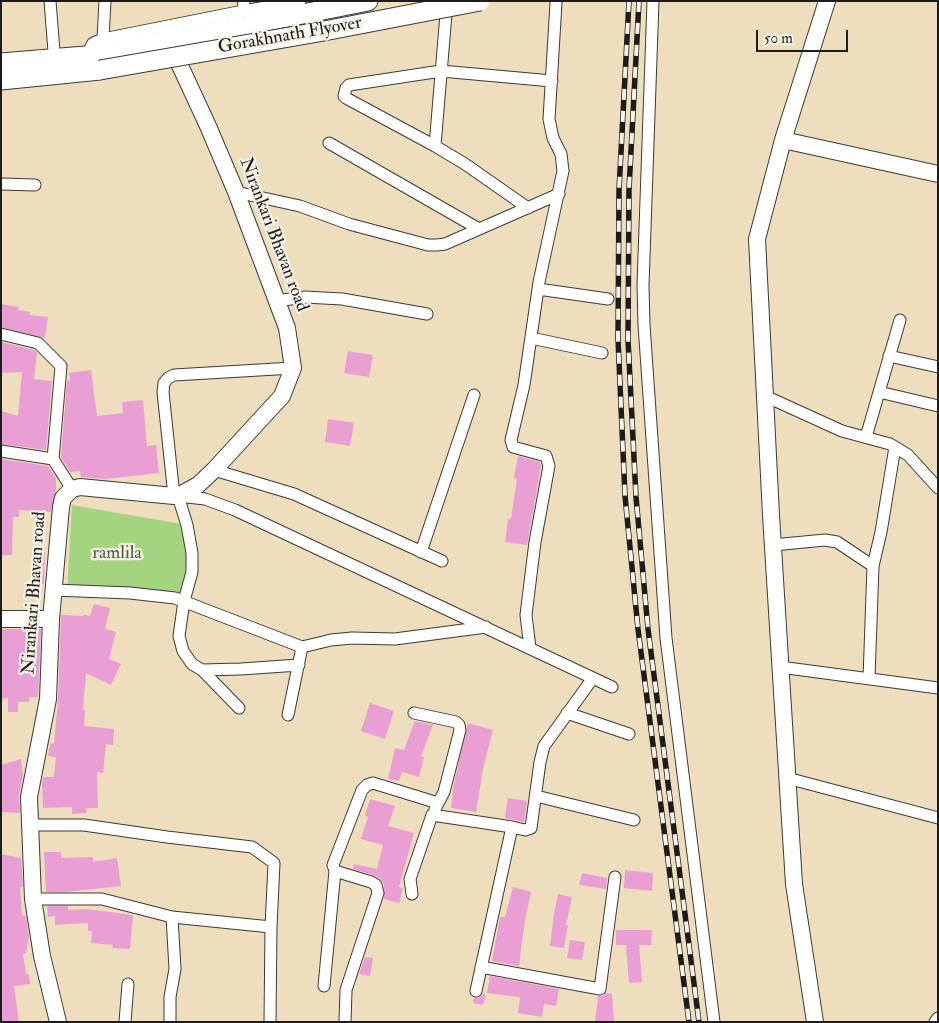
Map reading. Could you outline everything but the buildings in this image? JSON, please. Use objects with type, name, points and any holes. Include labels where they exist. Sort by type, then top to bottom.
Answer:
[{"type":"main road","name":"Gorakhnath Flyover","points":[[96,55],[368,1]]},
{"type":"main road","name":"Gorakhnath Flyover","points":[[96,55],[324,31],[480,1]]},
{"type":"main road","points":[[1,80],[96,55]]},
{"type":"main road","points":[[1,63],[55,66]]},
{"type":"street","points":[[50,1],[55,66]]},
{"type":"street","points":[[105,1],[96,55],[244,6],[300,1]]},
{"type":"street","points":[[434,146],[446,1]]},
{"type":"street","points":[[653,1],[643,285],[644,325],[668,654],[714,1022]]},
{"type":"street","points":[[815,1022],[794,884],[773,545],[757,239],[783,140],[827,1]]},
{"type":"street","points":[[530,648],[526,615],[535,542],[549,466],[546,456],[513,446],[511,440],[524,385],[538,290],[559,194],[563,162],[550,128],[549,119],[556,3]]},
{"type":"street","name":"Nirankari Bhavan road","points":[[96,55],[90,63],[99,66],[169,55],[176,57],[236,192],[287,328],[293,368],[282,396],[198,486],[176,496]]},
{"type":"street","points":[[528,208],[465,164],[346,98],[344,91],[349,85],[441,71],[552,81]]},
{"type":"street","points":[[783,140],[938,174]]},
{"type":"street","points":[[329,144],[479,229]]},
{"type":"street","points":[[1,184],[35,186]]},
{"type":"street","points":[[236,192],[300,206],[349,224],[428,244],[445,244],[559,194]]},
{"type":"street","points":[[538,290],[608,299]]},
{"type":"street","points":[[276,301],[305,297],[342,299],[427,314]]},
{"type":"street","points":[[866,437],[900,320]]},
{"type":"street","points":[[1,334],[38,343],[60,366],[53,459],[72,489],[80,487],[205,499],[235,510],[612,687]]},
{"type":"street","points":[[531,338],[602,353]]},
{"type":"street","points":[[889,356],[938,367]]},
{"type":"street","points":[[239,708],[202,670],[192,664],[183,651],[179,636],[184,601],[192,572],[192,553],[188,525],[176,496],[163,392],[164,383],[174,375],[293,368]]},
{"type":"street","points":[[879,392],[938,406]]},
{"type":"street","points":[[421,552],[474,395]]},
{"type":"street","points":[[765,396],[842,431],[896,447],[908,455],[938,488]]},
{"type":"street","points":[[869,678],[873,566],[896,447]]},
{"type":"street","points":[[1,450],[53,459]]},
{"type":"street","points":[[214,470],[294,494],[442,561]]},
{"type":"street","name":"Nirankari Bhavan road","points":[[58,1022],[42,956],[34,899],[29,797],[48,699],[51,619],[61,507],[66,494],[72,489]]},
{"type":"street","points":[[773,545],[825,540],[837,542],[873,566]]},
{"type":"street","points":[[54,590],[130,593],[175,598],[302,647],[331,640],[352,638],[395,639],[486,628]]},
{"type":"street","points":[[1,619],[51,619]]},
{"type":"street","points":[[288,715],[302,647]]},
{"type":"street","points":[[202,670],[299,665]]},
{"type":"street","points":[[780,667],[938,688]]},
{"type":"street","points":[[432,815],[525,830],[531,828],[544,746],[593,678]]},
{"type":"street","points":[[412,894],[410,879],[432,815],[444,792],[460,730],[456,722],[414,713]]},
{"type":"street","points":[[567,713],[629,734]]},
{"type":"street","points":[[787,778],[938,818]]},
{"type":"street","points":[[324,986],[335,871],[333,865],[362,790],[366,785],[373,783],[438,803]]},
{"type":"street","points":[[536,796],[634,820]]},
{"type":"street","points":[[30,825],[84,825],[252,847],[274,863],[270,1022]]},
{"type":"street","points":[[476,990],[512,827]]},
{"type":"street","points":[[335,871],[371,882],[376,885],[378,893],[346,990],[345,1022]]},
{"type":"street","points":[[481,967],[600,989],[615,877]]},
{"type":"street","points":[[34,899],[102,900],[172,917],[271,927]]},
{"type":"street","points":[[170,1022],[170,998],[175,969],[172,917]]},
{"type":"street","points":[[125,1022],[128,984]]},
{"type":"street","points":[[935,1022],[938,1018]]},
{"type":"green space","name":"ramlila","points":[[72,505],[187,525],[192,572],[184,601],[67,590]]},
{"type":"railway","points":[[629,1],[619,190],[618,339],[625,496],[638,629],[689,1022]]},
{"type":"railway","points":[[639,1],[629,189],[628,340],[636,497],[648,629],[699,1022]]}]
